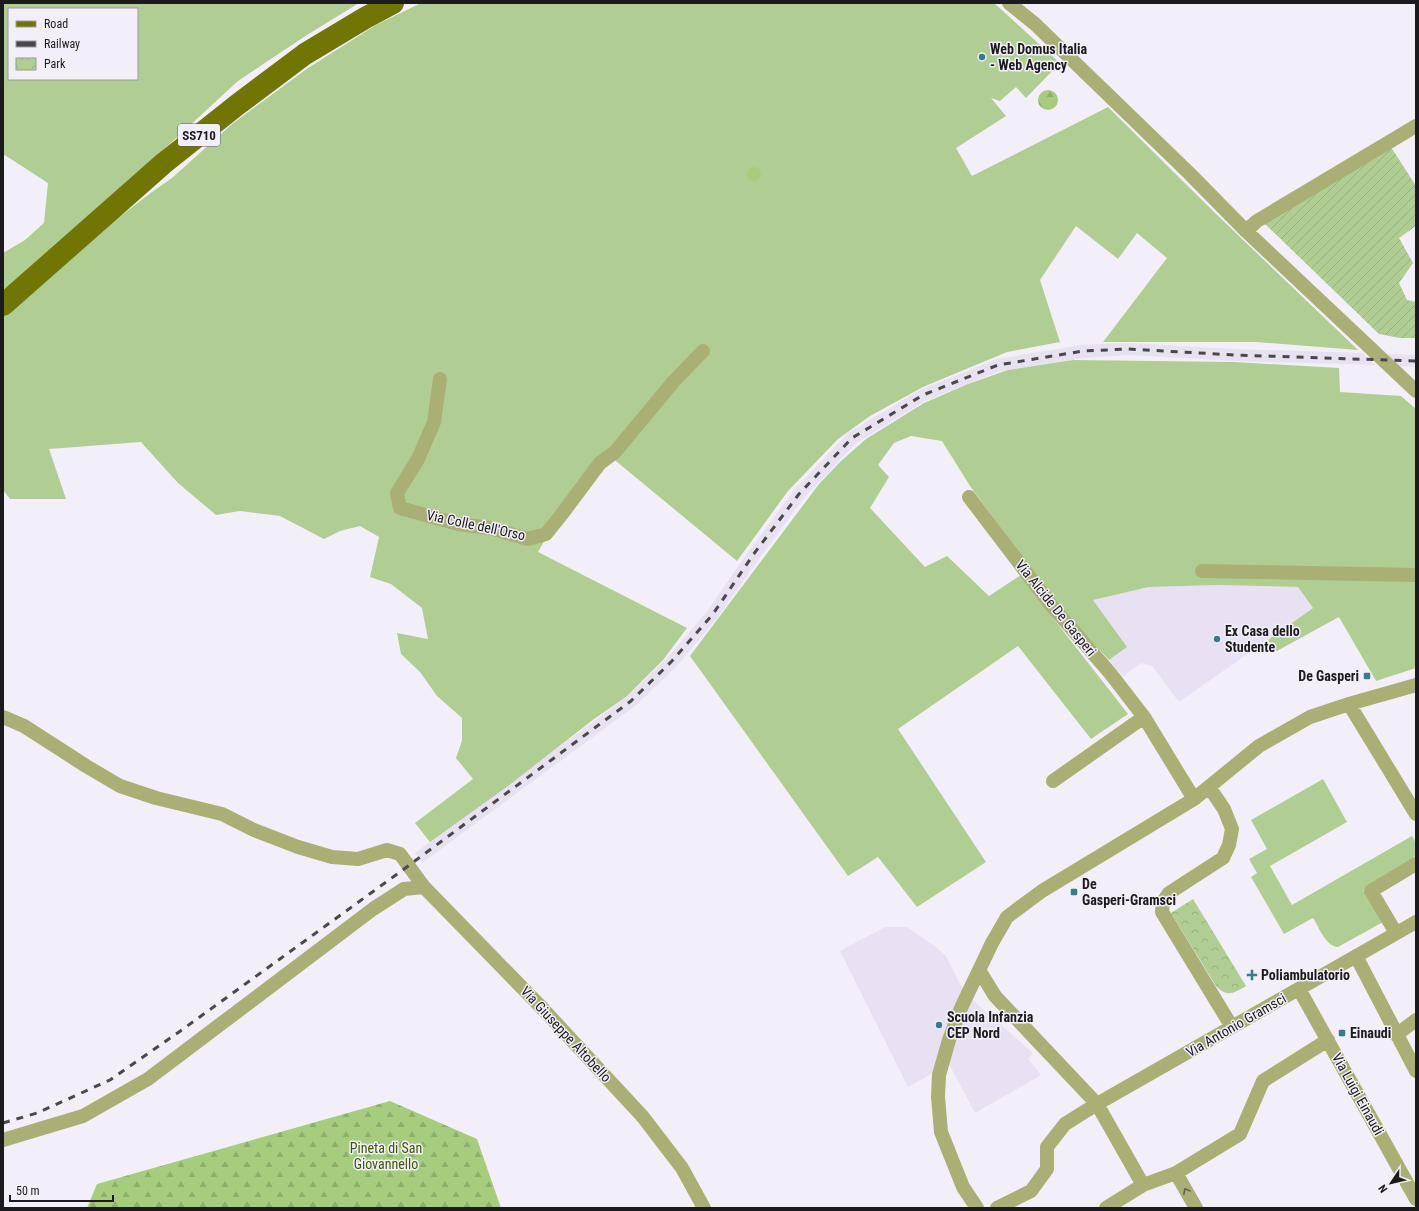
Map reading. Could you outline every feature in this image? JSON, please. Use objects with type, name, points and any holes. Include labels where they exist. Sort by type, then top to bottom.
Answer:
[{"type":"main road","name":"SS710","points":[[3,305],[164,163],[237,105],[305,54],[393,3]]},
{"type":"street","points":[[1009,3],[1035,24],[1124,109],[1246,231],[1416,391]]},
{"type":"street","points":[[1246,231],[1257,221],[1416,126]]},
{"type":"street","name":"Via Colle dell'Orso","points":[[440,379],[434,422],[418,459],[397,493],[400,508],[458,524],[490,528],[528,539],[546,534],[600,463],[615,452],[674,381],[703,351]]},
{"type":"street","name":"Via Alcide De Gasperi","points":[[969,497],[1051,605],[1110,673],[1144,717],[1194,799]]},
{"type":"street","points":[[1202,571],[1416,575]]},
{"type":"street","points":[[977,1208],[963,1187],[941,1132],[938,1097],[939,1075],[949,1040],[961,1008],[1007,917],[1042,891],[1194,799],[1259,746],[1310,717],[1416,685]]},
{"type":"street","points":[[1349,704],[1416,814]]},
{"type":"street","name":"Via Giuseppe Altobello","points":[[3,717],[24,726],[120,786],[156,798],[222,814],[254,830],[298,847],[332,857],[358,859],[388,850],[400,854],[424,887],[543,1009],[643,1117],[682,1168],[704,1208]]},
{"type":"street","points":[[1052,781],[1144,717]]},
{"type":"street","points":[[1209,787],[1224,809],[1232,829],[1229,845],[1222,858],[1170,893],[1163,902],[1162,912],[1232,1027]]},
{"type":"street","points":[[1396,933],[1372,891],[1416,864]]},
{"type":"street","points":[[3,1140],[83,1116],[148,1079],[373,909],[404,889],[424,887]]},
{"type":"street","name":"Via Antonio Gramsci","points":[[997,1208],[1031,1191],[1047,1169],[1047,1146],[1065,1124],[1416,922]]},
{"type":"street","points":[[1356,956],[1416,1071]]},
{"type":"street","points":[[979,970],[995,996],[1098,1104],[1143,1185]]},
{"type":"street","name":"Via Luigi Einaudi","points":[[1299,988],[1416,1199]]},
{"type":"street","points":[[1396,1035],[1416,1020]]},
{"type":"street","points":[[1106,1208],[1143,1185],[1176,1173],[1240,1134],[1263,1081],[1328,1040]]},
{"type":"street","points":[[1176,1173],[1196,1208]]},
{"type":"shaded area","points":[[1128,343],[1235,349],[1363,353],[1375,365],[1235,361],[1128,355],[1084,358],[1000,371],[925,401],[856,443],[804,498],[718,617],[677,666],[635,706],[422,863],[415,853],[627,697],[668,657],[708,610],[748,552],[794,490],[848,433],[920,390],[997,359],[1082,345]]},
{"type":"shaded area","points":[[1385,354],[1416,355],[1416,367],[1396,366]]},
{"type":"shaded area","points":[[1218,585],[1299,587],[1313,608],[1179,702],[1152,666],[1141,663],[1123,676],[1109,660],[1127,647],[1093,600],[1149,587]]},
{"type":"shaded area","name":"Scuola Infanzia CEP Nord","points":[[885,927],[907,927],[946,956],[960,984],[976,1003],[1033,1053],[1028,1059],[1041,1075],[975,1113],[949,1064],[908,1087],[840,951]]},
{"type":"green space","points":[[3,3],[359,3],[307,35],[238,81],[149,163],[89,240],[172,178],[232,124],[308,68],[376,25],[421,3],[994,3],[1060,63],[1026,98],[1016,87],[1000,101],[991,98],[1006,116],[956,148],[972,176],[1108,107],[1214,212],[1358,350],[1256,342],[1103,342],[1167,258],[1137,233],[1118,259],[1076,226],[1040,280],[1060,342],[1007,352],[923,387],[870,416],[838,439],[788,491],[737,561],[605,452],[582,476],[538,552],[687,628],[663,660],[626,697],[594,719],[512,783],[430,842],[415,823],[473,779],[456,758],[462,741],[462,718],[437,696],[420,672],[401,654],[397,633],[428,639],[422,608],[391,584],[370,577],[379,537],[360,526],[340,531],[324,539],[280,516],[240,511],[216,515],[178,483],[141,442],[49,449],[66,499],[10,499],[3,490],[3,253],[25,240],[44,223],[48,183],[3,154]]},
{"type":"green space","points":[[1048,90],[1055,93],[1058,100],[1055,107],[1048,110],[1041,107],[1038,100],[1041,93]]},
{"type":"green space","points":[[1391,147],[1416,186],[1416,226],[1399,238],[1413,263],[1399,283],[1407,300],[1416,302],[1416,338],[1400,338],[1379,334],[1264,223]]},
{"type":"green space","points":[[751,167],[757,167],[761,171],[761,177],[757,181],[751,181],[747,177],[747,171]]},
{"type":"green space","points":[[1073,360],[1234,362],[1339,368],[1340,392],[1401,396],[1416,409],[1416,668],[1376,681],[1339,617],[1275,652],[1268,640],[1313,608],[1298,587],[1218,585],[1149,587],[1093,600],[1127,647],[1109,660],[1062,610],[970,486],[942,441],[911,436],[894,443],[878,465],[889,477],[870,508],[925,567],[947,556],[989,596],[1021,575],[1128,714],[1091,739],[1018,646],[898,729],[986,862],[917,907],[878,857],[848,876],[690,656],[819,484],[840,462],[866,439],[924,403],[968,384],[1008,370]]},
{"type":"green space","points":[[1323,779],[1347,822],[1270,866],[1292,905],[1412,836],[1416,846],[1415,855],[1411,861],[1363,890],[1383,922],[1338,947],[1330,944],[1326,940],[1313,918],[1284,934],[1251,877],[1257,873],[1249,859],[1267,849],[1251,820]]},
{"type":"green space","points":[[1193,899],[1246,986],[1238,991],[1227,993],[1220,990],[1216,986],[1171,913]]},
{"type":"green space","name":"Pineta di San Giovannello","points":[[390,1101],[477,1139],[501,1208],[87,1208],[97,1184]]},
{"type":"railway","points":[[3,1123],[37,1113],[110,1080],[179,1032],[400,872],[631,701],[672,661],[713,614],[753,555],[799,494],[852,438],[923,395],[998,365],[1083,351],[1128,349],[1235,355],[1416,361]]},
{"type":"place","name":"Web Domus Italia - Web Agency","points":[[982,57]]},
{"type":"place","name":"Ex Casa dello Studente","points":[[1217,639]]},
{"type":"place","name":"De Gasperi","points":[[1367,676]]},
{"type":"place","name":"De Gasperi-Gramsci","points":[[1074,892]]},
{"type":"place","name":"Poliambulatorio","points":[[1252,975]]},
{"type":"place","name":"Scuola Infanzia CEP Nord","points":[[939,1025]]},
{"type":"place","name":"Einaudi","points":[[1342,1033]]}]
